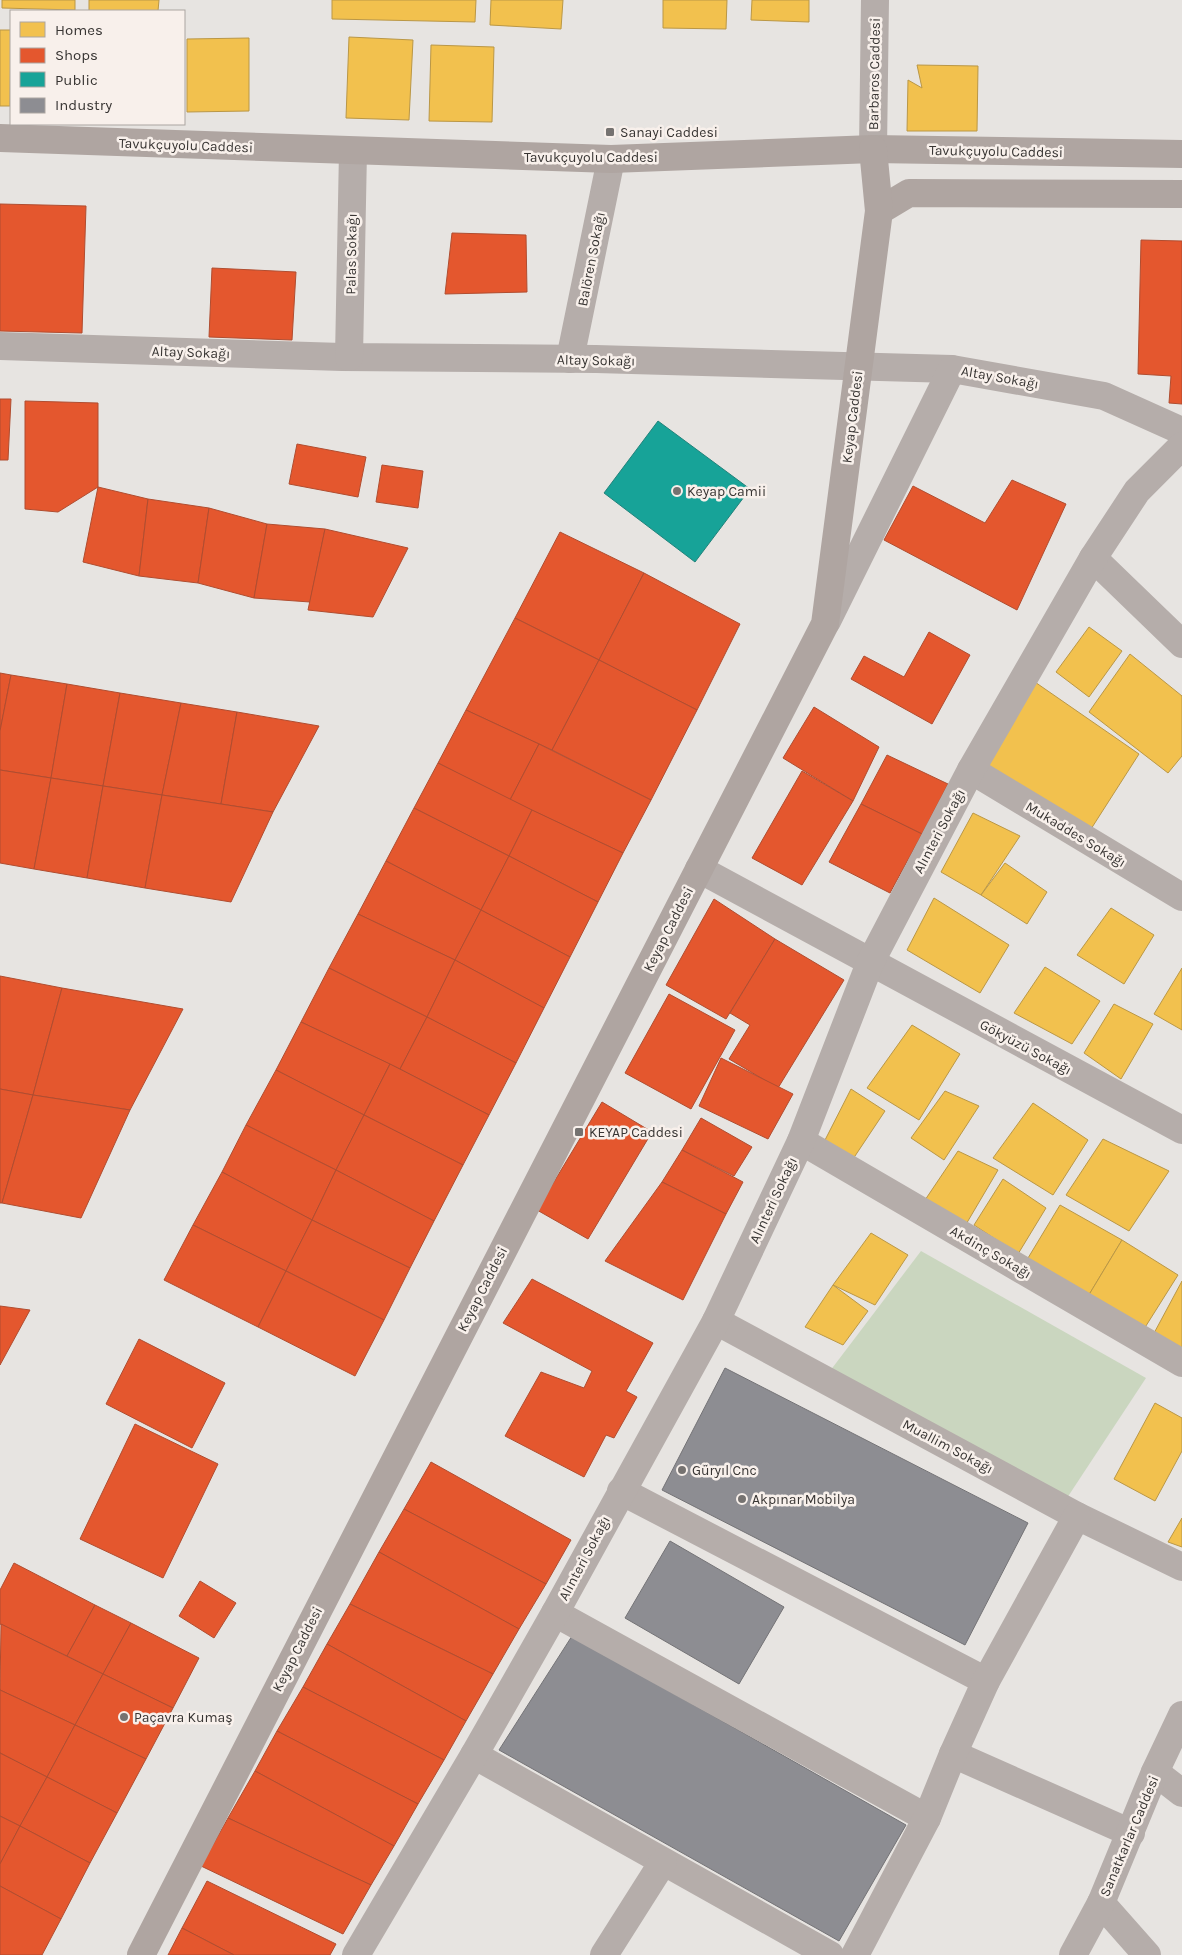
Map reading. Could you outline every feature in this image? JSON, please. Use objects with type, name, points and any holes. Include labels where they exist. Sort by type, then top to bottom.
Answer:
[{"type":"main road","name":"Tavukçuyolu Caddesi","points":[[0,138],[611,159],[873,149],[1182,154]]},
{"type":"main road","name":"Keyap Caddesi","points":[[141,1955],[825,624],[879,211],[873,149]]},
{"type":"main road","points":[[879,211],[909,193],[1182,194]]},
{"type":"street","name":"Barbaros Caddesi","points":[[873,149],[875,0]]},
{"type":"street","name":"Palas Sokağı","points":[[350,357],[353,151]]},
{"type":"street","name":"Balören Sokağı","points":[[570,359],[611,159]]},
{"type":"street","name":"Altay Sokağı","points":[[0,346],[350,357],[570,359],[952,369],[1104,396],[1182,432]]},
{"type":"street","name":"Keyap Caddesi","points":[[825,624],[952,369]]},
{"type":"street","name":"Alınteri Sokağı","points":[[362,1953],[555,1613],[716,1320],[801,1141],[870,963],[971,770],[1093,558],[1137,491],[1182,446]]},
{"type":"street","points":[[1093,558],[1182,644]]},
{"type":"street","name":"Mukaddes Sokağı","points":[[971,770],[1182,898]]},
{"type":"street","name":"Gökyüzü Sokağı","points":[[699,869],[1182,1130]]},
{"type":"street","name":"Akdinç Sokağı","points":[[801,1141],[1182,1363]]},
{"type":"street","name":"Muallim Sokağı","points":[[716,1320],[1078,1516],[1182,1567]]},
{"type":"street","points":[[621,1490],[986,1681]]},
{"type":"street","points":[[855,1955],[927,1818],[986,1681],[1078,1516]]},
{"type":"street","points":[[555,1613],[927,1818]]},
{"type":"street","name":"Sanatkarlar Caddesi","points":[[1073,1955],[1101,1903],[1155,1772],[1182,1715]]},
{"type":"street","points":[[953,1754],[1131,1833]]},
{"type":"street","points":[[474,1755],[830,1955]]},
{"type":"street","points":[[1155,1772],[1182,1793]]},
{"type":"street","points":[[604,1955],[663,1862]]},
{"type":"street","points":[[1101,1903],[1147,1955]]},
{"type":"green space","points":[[921,1251],[1146,1378],[1067,1498],[830,1371]]},
{"type":"building: Homes","points":[[2,0],[75,0],[75,10],[2,8]]},
{"type":"building: Homes","points":[[89,0],[159,0],[158,10],[89,10]]},
{"type":"building: Homes","points":[[332,0],[476,0],[475,22],[332,19]]},
{"type":"building: Homes","points":[[491,0],[563,0],[561,29],[490,25]]},
{"type":"building: Homes","points":[[663,0],[727,0],[726,29],[663,28]]},
{"type":"building: Homes","points":[[752,0],[809,0],[809,22],[751,20]]},
{"type":"building: Homes","points":[[0,30],[10,30],[10,106],[0,106]]},
{"type":"building: Homes","points":[[349,37],[413,40],[409,120],[346,118]]},
{"type":"building: Homes","points":[[249,38],[249,111],[187,112],[187,39]]},
{"type":"building: Homes","points":[[431,45],[494,47],[492,122],[429,121]]},
{"type":"building: Homes","points":[[917,65],[978,66],[977,131],[907,131],[908,80],[922,88]]},
{"type":"building: Homes","points":[[1089,627],[1122,651],[1089,697],[1056,672]]},
{"type":"building: Homes","points":[[1130,654],[1182,696],[1182,756],[1168,773],[1089,712]]},
{"type":"building: Homes","points":[[1032,680],[1139,754],[1091,829],[980,767]]},
{"type":"building: Homes","points":[[973,813],[1020,836],[981,895],[941,872]]},
{"type":"building: Homes","points":[[1005,863],[1047,892],[1027,924],[981,895]]},
{"type":"building: Homes","points":[[934,898],[1009,945],[980,993],[907,950]]},
{"type":"building: Homes","points":[[1111,908],[1154,935],[1124,984],[1077,955]]},
{"type":"building: Homes","points":[[1045,967],[1100,1001],[1072,1044],[1014,1013]]},
{"type":"building: Homes","points":[[1182,968],[1182,1030],[1154,1014]]},
{"type":"building: Homes","points":[[1114,1004],[1153,1024],[1121,1079],[1084,1053]]},
{"type":"building: Homes","points":[[912,1025],[960,1054],[919,1120],[867,1088]]},
{"type":"building: Homes","points":[[851,1089],[885,1111],[851,1162],[824,1142]]},
{"type":"building: Homes","points":[[945,1091],[979,1106],[944,1160],[911,1138]]},
{"type":"building: Homes","points":[[1033,1103],[1088,1140],[1053,1195],[993,1158]]},
{"type":"building: Homes","points":[[1103,1139],[1169,1171],[1129,1231],[1066,1195]]},
{"type":"building: Homes","points":[[958,1151],[998,1170],[965,1226],[923,1203]]},
{"type":"building: Homes","points":[[1003,1179],[1046,1208],[1018,1254],[974,1225]]},
{"type":"building: Homes","points":[[1060,1205],[1122,1240],[1087,1298],[1025,1263]]},
{"type":"building: Homes","points":[[871,1233],[908,1255],[875,1305],[833,1285]]},
{"type":"building: Homes","points":[[1122,1240],[1178,1275],[1144,1329],[1087,1298]]},
{"type":"building: Homes","points":[[1182,1281],[1182,1351],[1153,1335]]},
{"type":"building: Homes","points":[[833,1285],[868,1311],[843,1345],[805,1327]]},
{"type":"building: Homes","points":[[1155,1403],[1182,1418],[1182,1451],[1155,1501],[1114,1479]]},
{"type":"building: Homes","points":[[1182,1518],[1182,1547],[1168,1542]]},
{"type":"building: Shops","points":[[0,204],[86,206],[82,333],[0,331]]},
{"type":"building: Shops","points":[[452,233],[526,235],[527,292],[445,294]]},
{"type":"building: Shops","points":[[1141,240],[1182,241],[1182,404],[1169,403],[1171,376],[1138,374]]},
{"type":"building: Shops","points":[[212,268],[296,272],[292,340],[209,337]]},
{"type":"building: Shops","points":[[0,399],[11,399],[8,460],[0,460]]},
{"type":"building: Shops","points":[[25,401],[98,403],[98,487],[58,512],[25,509]]},
{"type":"building: Shops","points":[[297,444],[366,457],[358,497],[289,484]]},
{"type":"building: Shops","points":[[382,465],[423,471],[418,508],[376,502]]},
{"type":"building: Shops","points":[[1012,480],[1066,504],[1017,610],[884,540],[913,486],[985,523]]},
{"type":"building: Shops","points":[[98,487],[148,499],[139,576],[83,562]]},
{"type":"building: Shops","points":[[148,499],[209,508],[198,583],[139,576]]},
{"type":"building: Shops","points":[[209,508],[267,524],[254,598],[198,583]]},
{"type":"building: Shops","points":[[267,524],[325,529],[310,602],[254,598]]},
{"type":"building: Shops","points":[[325,529],[408,548],[373,617],[308,610]]},
{"type":"building: Shops","points":[[560,532],[644,573],[599,660],[515,618]]},
{"type":"building: Shops","points":[[644,573],[740,624],[697,710],[599,660]]},
{"type":"building: Shops","points":[[515,618],[599,660],[552,750],[466,710]]},
{"type":"building: Shops","points":[[929,632],[970,655],[932,724],[851,679],[864,656],[904,677]]},
{"type":"building: Shops","points":[[599,660],[697,710],[651,800],[552,750]]},
{"type":"building: Shops","points":[[0,673],[11,675],[0,731]]},
{"type":"building: Shops","points":[[11,675],[67,684],[51,778],[0,770],[0,731]]},
{"type":"building: Shops","points":[[67,684],[120,693],[103,786],[51,778]]},
{"type":"building: Shops","points":[[120,693],[181,703],[162,795],[103,786]]},
{"type":"building: Shops","points":[[181,703],[237,712],[221,804],[162,795]]},
{"type":"building: Shops","points":[[814,707],[879,747],[853,801],[783,758]]},
{"type":"building: Shops","points":[[466,710],[539,744],[510,800],[438,763]]},
{"type":"building: Shops","points":[[237,712],[319,726],[273,812],[221,804]]},
{"type":"building: Shops","points":[[539,744],[651,800],[623,853],[510,800]]},
{"type":"building: Shops","points":[[887,755],[948,784],[922,834],[861,804]]},
{"type":"building: Shops","points":[[438,763],[532,810],[509,856],[414,808]]},
{"type":"building: Shops","points":[[0,770],[51,778],[34,869],[0,863]]},
{"type":"building: Shops","points":[[802,771],[853,801],[802,885],[752,858]]},
{"type":"building: Shops","points":[[51,778],[103,786],[87,878],[34,869]]},
{"type":"building: Shops","points":[[103,786],[162,795],[145,888],[87,878]]},
{"type":"building: Shops","points":[[162,795],[273,812],[231,902],[145,888]]},
{"type":"building: Shops","points":[[861,804],[922,834],[890,893],[829,862]]},
{"type":"building: Shops","points":[[414,808],[509,856],[481,910],[386,861]]},
{"type":"building: Shops","points":[[532,810],[623,853],[598,902],[509,856]]},
{"type":"building: Shops","points":[[509,856],[598,902],[570,957],[481,910]]},
{"type":"building: Shops","points":[[386,861],[481,910],[455,960],[358,914]]},
{"type":"building: Shops","points":[[714,899],[775,939],[726,1019],[666,985]]},
{"type":"building: Shops","points":[[481,910],[570,957],[544,1008],[455,960]]},
{"type":"building: Shops","points":[[358,914],[455,960],[427,1017],[329,968]]},
{"type":"building: Shops","points":[[775,939],[844,980],[778,1088],[729,1059],[750,1025],[730,1013]]},
{"type":"building: Shops","points":[[455,960],[544,1008],[516,1063],[427,1017]]},
{"type":"building: Shops","points":[[329,968],[427,1017],[400,1069],[301,1022]]},
{"type":"building: Shops","points":[[0,976],[62,988],[33,1095],[0,1089]]},
{"type":"building: Shops","points":[[62,988],[183,1009],[130,1110],[33,1095]]},
{"type":"building: Shops","points":[[669,994],[735,1030],[691,1109],[625,1073]]},
{"type":"building: Shops","points":[[427,1017],[516,1063],[489,1115],[400,1069]]},
{"type":"building: Shops","points":[[301,1022],[390,1064],[364,1115],[276,1070]]},
{"type":"building: Shops","points":[[721,1058],[793,1094],[768,1139],[699,1106]]},
{"type":"building: Shops","points":[[390,1064],[489,1115],[463,1165],[364,1115]]},
{"type":"building: Shops","points":[[276,1070],[364,1115],[336,1170],[246,1125]]},
{"type":"building: Shops","points":[[0,1089],[33,1095],[2,1203],[0,1203]]},
{"type":"building: Shops","points":[[33,1095],[130,1110],[81,1218],[2,1203]]},
{"type":"building: Shops","points":[[602,1102],[652,1132],[588,1239],[537,1210]]},
{"type":"building: Shops","points":[[364,1115],[463,1165],[434,1221],[336,1170]]},
{"type":"building: Shops","points":[[701,1118],[752,1147],[734,1176],[682,1150]]},
{"type":"building: Shops","points":[[246,1125],[336,1170],[312,1220],[222,1172]]},
{"type":"building: Shops","points":[[682,1150],[743,1182],[726,1214],[662,1182]]},
{"type":"building: Shops","points":[[336,1170],[434,1221],[410,1268],[312,1220]]},
{"type":"building: Shops","points":[[222,1172],[312,1220],[286,1271],[193,1225]]},
{"type":"building: Shops","points":[[662,1182],[726,1214],[683,1300],[605,1261]]},
{"type":"building: Shops","points":[[312,1220],[410,1268],[384,1320],[286,1271]]},
{"type":"building: Shops","points":[[193,1225],[286,1271],[258,1327],[164,1280]]},
{"type":"building: Shops","points":[[286,1271],[384,1320],[355,1376],[258,1327]]},
{"type":"building: Shops","points":[[532,1279],[653,1343],[626,1391],[637,1397],[614,1438],[606,1435],[584,1477],[505,1436],[541,1372],[584,1388],[592,1371],[503,1323]]},
{"type":"building: Shops","points":[[0,1306],[30,1310],[0,1365]]},
{"type":"building: Shops","points":[[139,1339],[225,1383],[192,1448],[106,1404]]},
{"type":"building: Shops","points":[[135,1424],[218,1464],[163,1578],[80,1539]]},
{"type":"building: Shops","points":[[431,1462],[571,1540],[546,1584],[404,1509]]},
{"type":"building: Shops","points":[[404,1509],[546,1584],[519,1629],[379,1552]]},
{"type":"building: Shops","points":[[379,1552],[519,1629],[493,1674],[350,1604]]},
{"type":"building: Shops","points":[[14,1563],[95,1605],[67,1656],[0,1624],[0,1590]]},
{"type":"building: Shops","points":[[200,1581],[236,1603],[214,1638],[179,1616]]},
{"type":"building: Shops","points":[[350,1604],[493,1674],[466,1721],[327,1644]]},
{"type":"building: Shops","points":[[95,1605],[131,1623],[103,1674],[67,1656]]},
{"type":"building: Shops","points":[[131,1623],[199,1658],[173,1708],[103,1674]]},
{"type":"building: Shops","points":[[1,1624],[103,1674],[75,1725],[0,1690]]},
{"type":"building: Shops","points":[[327,1644],[466,1721],[444,1760],[303,1687]]},
{"type":"building: Shops","name":"Paçavra Kumaş","points":[[103,1674],[173,1708],[146,1759],[75,1725]]},
{"type":"building: Shops","points":[[303,1687],[444,1760],[418,1804],[277,1731]]},
{"type":"building: Shops","points":[[0,1690],[75,1725],[47,1777],[0,1753]]},
{"type":"building: Shops","points":[[75,1725],[146,1759],[117,1813],[47,1777]]},
{"type":"building: Shops","points":[[277,1731],[418,1804],[394,1846],[255,1771]]},
{"type":"building: Shops","points":[[0,1753],[47,1777],[20,1826],[0,1816]]},
{"type":"building: Shops","points":[[255,1771],[394,1846],[371,1885],[228,1818]]},
{"type":"building: Shops","points":[[47,1777],[117,1813],[90,1863],[20,1826]]},
{"type":"building: Shops","points":[[0,1816],[20,1826],[0,1864]]},
{"type":"building: Shops","points":[[228,1818],[371,1885],[343,1934],[201,1866]]},
{"type":"building: Shops","points":[[20,1826],[90,1863],[61,1919],[0,1886],[0,1864]]},
{"type":"building: Shops","points":[[207,1881],[336,1944],[330,1955],[234,1955],[182,1928]]},
{"type":"building: Shops","points":[[0,1886],[61,1919],[42,1955],[0,1955]]},
{"type":"building: Shops","points":[[182,1928],[234,1955],[168,1955]]},
{"type":"building: Public","name":"Keyap Camii","points":[[658,421],[750,489],[695,562],[604,493]]},
{"type":"building: Industry","points":[[725,1368],[1028,1523],[965,1645],[662,1490]]},
{"type":"building: Industry","points":[[670,1541],[784,1607],[739,1684],[625,1618]]},
{"type":"building: Industry","points":[[572,1636],[906,1825],[839,1941],[499,1750]]},
{"type":"place","name":"Sanayi Caddesi","points":[[610,132]]},
{"type":"place","name":"Keyap Camii","points":[[677,491]]},
{"type":"place","name":"KEYAP Caddesi","points":[[579,1132]]},
{"type":"place","name":"Güryıl Cnc","points":[[682,1470]]},
{"type":"place","name":"Akpınar Mobilya","points":[[742,1499]]},
{"type":"place","name":"Paçavra Kumaş","points":[[124,1717]]}]
